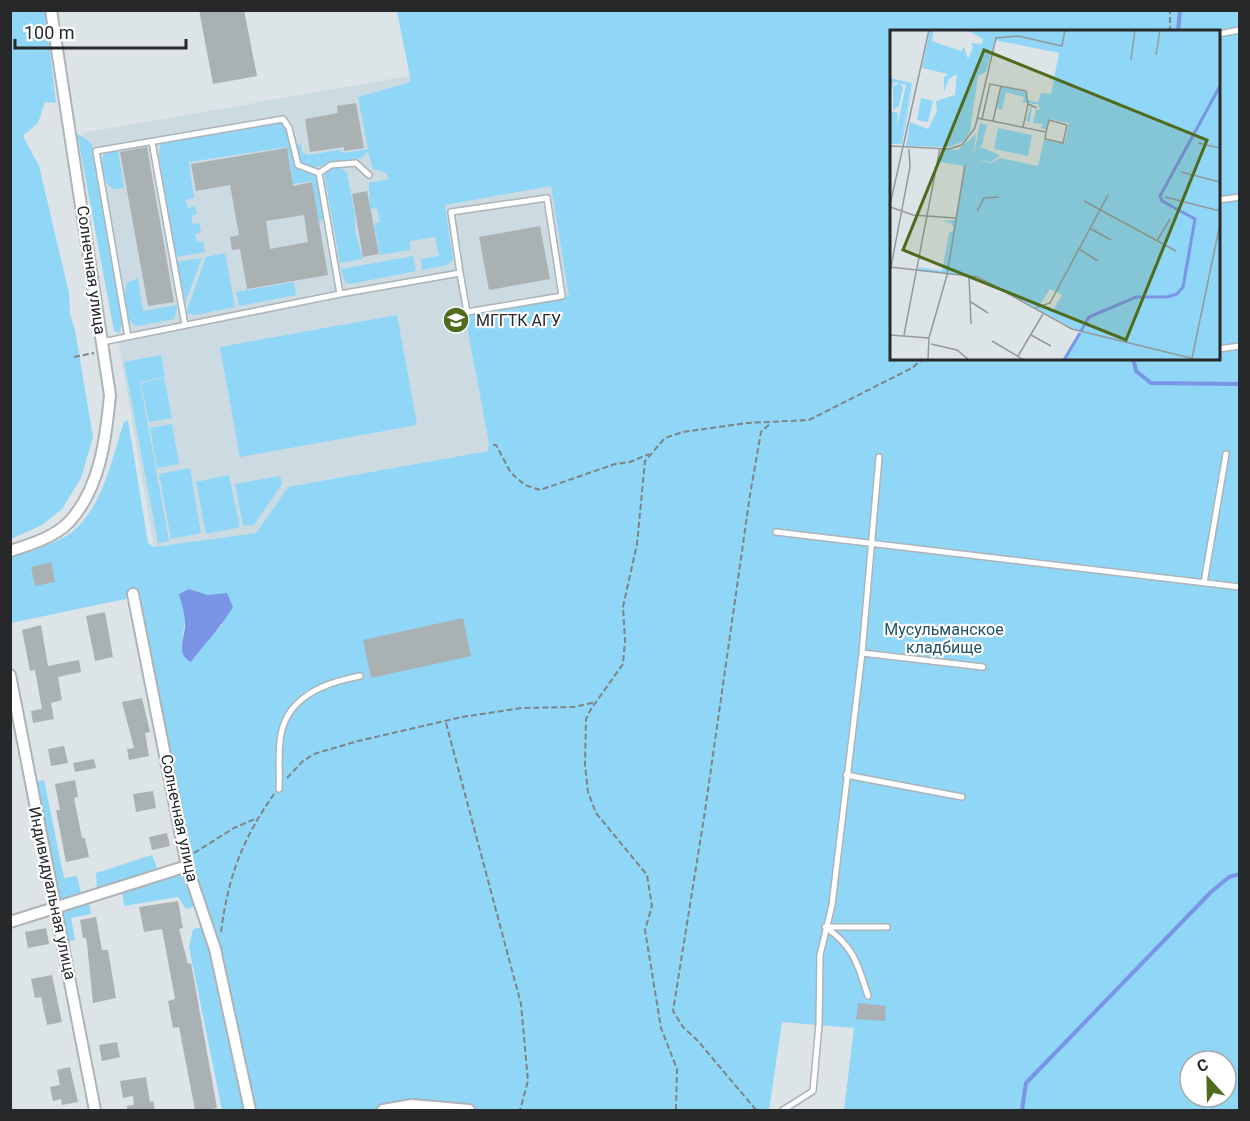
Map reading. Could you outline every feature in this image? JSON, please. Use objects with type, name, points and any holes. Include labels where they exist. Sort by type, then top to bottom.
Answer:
[{"type":"street","name":"Солнечная улица","points":[[10,551],[54,533],[69,523],[83,502],[96,476],[106,434],[110,394],[51,10]]},
{"type":"street","name":"Солнечная улица","points":[[133,594],[187,866],[215,949],[250,1110]]},
{"type":"street","name":"Индивидуальная улица","points":[[10,675],[95,1110]]},
{"type":"street","points":[[10,922],[187,866]]},
{"type":"street","points":[[383,1110],[412,1105],[469,1110]]},
{"type":"lane","points":[[1220,34],[1239,30]]},
{"type":"lane","points":[[128,337],[96,151],[283,119],[289,128],[298,165],[319,173]]},
{"type":"lane","points":[[152,142],[185,325]]},
{"type":"lane","points":[[340,294],[319,173],[324,167],[342,162],[356,163],[369,175]]},
{"type":"lane","points":[[1220,200],[1239,197]]},
{"type":"lane","points":[[546,198],[562,296],[467,312],[460,273],[451,212],[546,198]]},
{"type":"lane","points":[[102,342],[340,294],[460,273]]},
{"type":"lane","points":[[1220,349],[1239,346]]},
{"type":"lane","points":[[1204,583],[1226,454]]},
{"type":"lane","points":[[783,1110],[813,1091],[819,1024],[820,955],[832,905],[862,653],[879,457]]},
{"type":"lane","points":[[776,532],[1239,587]]},
{"type":"lane","points":[[862,653],[983,667]]},
{"type":"lane","points":[[279,789],[280,740],[288,714],[305,696],[322,685],[360,676]]},
{"type":"lane","points":[[846,775],[962,797]]},
{"type":"lane","points":[[825,927],[887,927]]},
{"type":"lane","points":[[825,927],[844,939],[858,965],[868,996]]},
{"type":"path","points":[[1170,10],[1170,30]]},
{"type":"path","points":[[74,357],[94,353]]},
{"type":"path","points":[[676,1110],[677,1069],[661,1028],[645,930],[652,906],[647,875],[596,813],[588,792],[586,719],[623,664],[625,641],[623,607],[637,544],[645,461],[665,438],[683,432],[747,423],[809,420],[912,368],[922,360]]},
{"type":"path","points":[[756,1110],[698,1041],[683,1027],[673,1011],[726,673],[752,485],[761,432],[771,423]]},
{"type":"path","points":[[493,445],[496,445],[511,473],[525,485],[540,490],[649,454]]},
{"type":"path","points":[[215,949],[221,933],[230,879],[240,850],[257,818],[303,761],[314,754],[358,741],[446,722],[522,708],[574,706],[596,702]]},
{"type":"path","points":[[446,722],[521,1004],[528,1081],[520,1110]]},
{"type":"path","points":[[186,855],[195,853],[234,828],[257,818]]},
{"type":"shaded area","name":"МГГТК АГУ","points":[[718,22],[488,451],[288,487],[256,533],[154,547],[82,133]]},
{"type":"green space","points":[[10,11],[45,11],[48,31],[36,24],[49,44],[56,103],[45,102],[38,123],[23,136],[39,166],[69,293],[70,314],[75,330],[93,437],[81,478],[62,509],[42,525],[11,539]]},
{"type":"green space","name":"Мусульманское кладбище","points":[[397,11],[1239,11],[1239,1110],[844,1110],[854,1028],[782,1022],[769,1110],[469,1110],[435,1107],[383,1110],[250,1110],[221,984],[187,866],[133,594],[125,599],[11,623],[11,555],[59,540],[83,522],[99,496],[124,422],[128,420],[148,543],[154,547],[256,533],[288,487],[488,451],[489,443],[465,315],[569,296],[551,186],[445,205],[453,260],[447,265],[422,270],[421,259],[439,256],[435,237],[410,241],[410,250],[380,255],[374,224],[380,222],[377,208],[370,209],[369,183],[389,179],[386,173],[373,169],[368,152],[361,158],[314,167],[311,171],[317,174],[318,179],[324,219],[319,222],[312,181],[253,191],[251,182],[292,175],[287,147],[189,162],[194,198],[186,200],[188,208],[195,206],[197,214],[191,216],[193,224],[199,223],[201,232],[195,234],[197,242],[203,241],[205,252],[177,257],[173,246],[159,155],[160,145],[164,142],[282,120],[287,128],[291,146],[301,144],[302,152],[308,155],[339,150],[343,153],[368,149],[358,97],[411,82]],"holes":[[[189,589],[208,595],[222,625],[209,637],[191,662],[181,649]]]},
{"type":"green space","points":[[77,133],[92,144],[122,323],[119,333],[114,331]]},
{"type":"green space","points":[[118,150],[124,188],[114,189],[106,182],[101,167],[106,152]]},
{"type":"green space","points":[[333,167],[341,167],[347,173],[355,216],[355,231],[363,259],[340,263],[325,178],[325,174]]},
{"type":"green space","points":[[225,253],[235,307],[195,315],[186,313],[206,257]]},
{"type":"green space","points":[[413,256],[416,271],[350,284],[345,282],[341,269]]},
{"type":"green space","points":[[202,258],[185,303],[177,262]]},
{"type":"green space","points":[[138,278],[143,311],[178,305],[174,319],[136,326],[130,322],[124,299],[127,283]]},
{"type":"green space","points":[[294,282],[296,295],[239,306],[236,292]]},
{"type":"green space","points":[[397,315],[417,425],[240,457],[220,347]]},
{"type":"green space","points":[[161,355],[165,377],[140,382],[169,541],[158,543],[124,362]]},
{"type":"green space","points":[[164,378],[172,418],[149,422],[141,383]]},
{"type":"green space","points":[[172,424],[179,464],[157,468],[150,428]]},
{"type":"green space","points":[[190,468],[201,533],[171,539],[159,474]]},
{"type":"green space","points":[[229,475],[240,527],[206,534],[196,482]]},
{"type":"green space","points":[[280,476],[282,484],[254,525],[243,526],[235,484]]},
{"type":"green space","points":[[44,780],[64,878],[77,876],[82,897],[59,901],[34,782]]},
{"type":"green space","points":[[152,855],[158,870],[97,891],[96,873]]},
{"type":"green space","points":[[177,874],[188,878],[196,906],[186,909],[178,897],[124,906],[122,891]]},
{"type":"green space","points":[[89,903],[91,914],[71,918],[75,940],[67,942],[61,912]]},
{"type":"green space","points":[[204,927],[244,1110],[222,1110],[189,947],[193,929]]},
{"type":"water","points":[[189,589],[208,595],[227,593],[233,607],[191,662],[183,654],[182,649],[185,619],[179,594]]},
{"type":"building","points":[[199,10],[244,10],[257,76],[213,84]]},
{"type":"building","points":[[356,103],[364,148],[344,151],[344,147],[310,152],[305,119],[338,113],[337,106]]},
{"type":"building","points":[[147,147],[174,302],[148,306],[120,152]]},
{"type":"building","points":[[287,148],[293,186],[312,182],[328,275],[247,289],[240,249],[232,250],[230,237],[239,235],[230,185],[196,191],[191,164]],"holes":[[[304,215],[308,242],[270,249],[266,221]]]},
{"type":"building","points":[[367,191],[379,254],[363,257],[352,194]]},
{"type":"building","points":[[540,226],[550,279],[489,290],[479,237]]},
{"type":"building","points":[[51,562],[55,582],[35,586],[31,567]]},
{"type":"building","points":[[105,612],[113,657],[95,661],[86,616]]},
{"type":"building","points":[[463,618],[471,656],[371,678],[363,640]]},
{"type":"building","points":[[41,625],[48,666],[79,660],[81,672],[58,677],[62,700],[51,703],[54,719],[33,723],[31,711],[42,709],[35,670],[30,671],[22,630]]},
{"type":"building","points":[[142,698],[150,732],[145,733],[149,756],[129,760],[127,749],[134,748],[122,702]]},
{"type":"building","points":[[64,746],[68,763],[51,766],[48,749]]},
{"type":"building","points":[[94,759],[96,768],[75,772],[73,763]]},
{"type":"building","points":[[75,780],[78,797],[74,798],[82,838],[85,838],[89,857],[66,862],[56,810],[60,810],[55,784]]},
{"type":"building","points":[[153,791],[156,808],[136,812],[133,794]]},
{"type":"building","points":[[167,833],[170,846],[152,850],[149,837]]},
{"type":"building","points":[[178,901],[183,928],[179,929],[188,964],[191,963],[217,1108],[205,1110],[195,1110],[179,1027],[173,1028],[168,1001],[175,999],[162,929],[144,932],[139,907]]},
{"type":"building","points":[[96,917],[102,950],[108,950],[116,998],[93,1003],[87,944],[86,938],[83,938],[80,920]]},
{"type":"building","points":[[46,928],[49,944],[28,948],[25,932]]},
{"type":"building","points":[[52,975],[62,1022],[47,1025],[41,997],[35,998],[31,979]]},
{"type":"building","points":[[858,1003],[886,1006],[885,1021],[856,1019]]},
{"type":"building","points":[[117,1042],[120,1057],[102,1061],[99,1045]]},
{"type":"building","points":[[70,1067],[78,1102],[62,1105],[61,1099],[53,1101],[50,1087],[60,1085],[57,1070]]},
{"type":"building","points":[[146,1077],[150,1102],[153,1101],[155,1110],[127,1110],[127,1106],[134,1105],[133,1096],[123,1098],[120,1081]]},
{"type":"waterway","points":[[1178,30],[1180,10]]},
{"type":"waterway","points":[[1133,360],[1136,371],[1151,383],[1240,384]]},
{"type":"waterway","points":[[1022,1110],[1026,1083],[1211,892],[1229,877],[1240,874]]},
{"type":"place","name":"МГГТК АГУ","points":[[456,320]]}]
